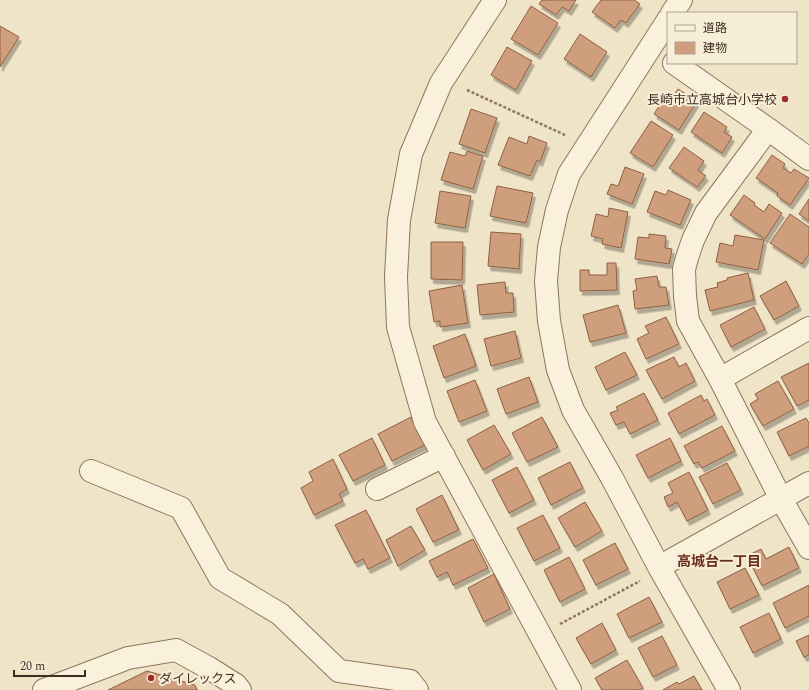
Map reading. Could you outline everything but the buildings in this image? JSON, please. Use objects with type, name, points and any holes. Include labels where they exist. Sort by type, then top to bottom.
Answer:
[{"type":"street","points":[[495,0],[441,83],[411,154],[399,220],[396,277],[398,327],[425,422],[570,690]]},
{"type":"street","points":[[673,12],[681,0]]},
{"type":"street","points":[[667,21],[569,174],[555,217],[549,246],[546,281],[549,321],[558,370],[563,384],[574,410],[612,478],[652,573],[730,690]]},
{"type":"street","points":[[650,46],[667,58]]},
{"type":"street","points":[[675,64],[809,159]]},
{"type":"street","points":[[768,129],[706,213],[693,240],[684,269],[685,296],[688,321],[720,379],[781,499],[809,548]]},
{"type":"street","points":[[720,379],[809,328]]},
{"type":"street","points":[[377,489],[444,456]]},
{"type":"street","points":[[91,471],[181,508],[220,578],[280,614],[338,671],[410,681],[417,690]]},
{"type":"street","points":[[652,573],[809,483]]},
{"type":"street","points":[[44,690],[128,658],[176,650],[209,668],[236,685],[240,690]]},
{"type":"path","points":[[467,90],[565,135]]},
{"type":"path","points":[[540,635],[652,573]]},
{"type":"place","name":"長崎市立高城台小学校","points":[[785,99]]},
{"type":"place","name":"ダイレックス","points":[[151,678]]},
{"type":"district","name":"高城台一丁目","points":[[719,561]]}]
